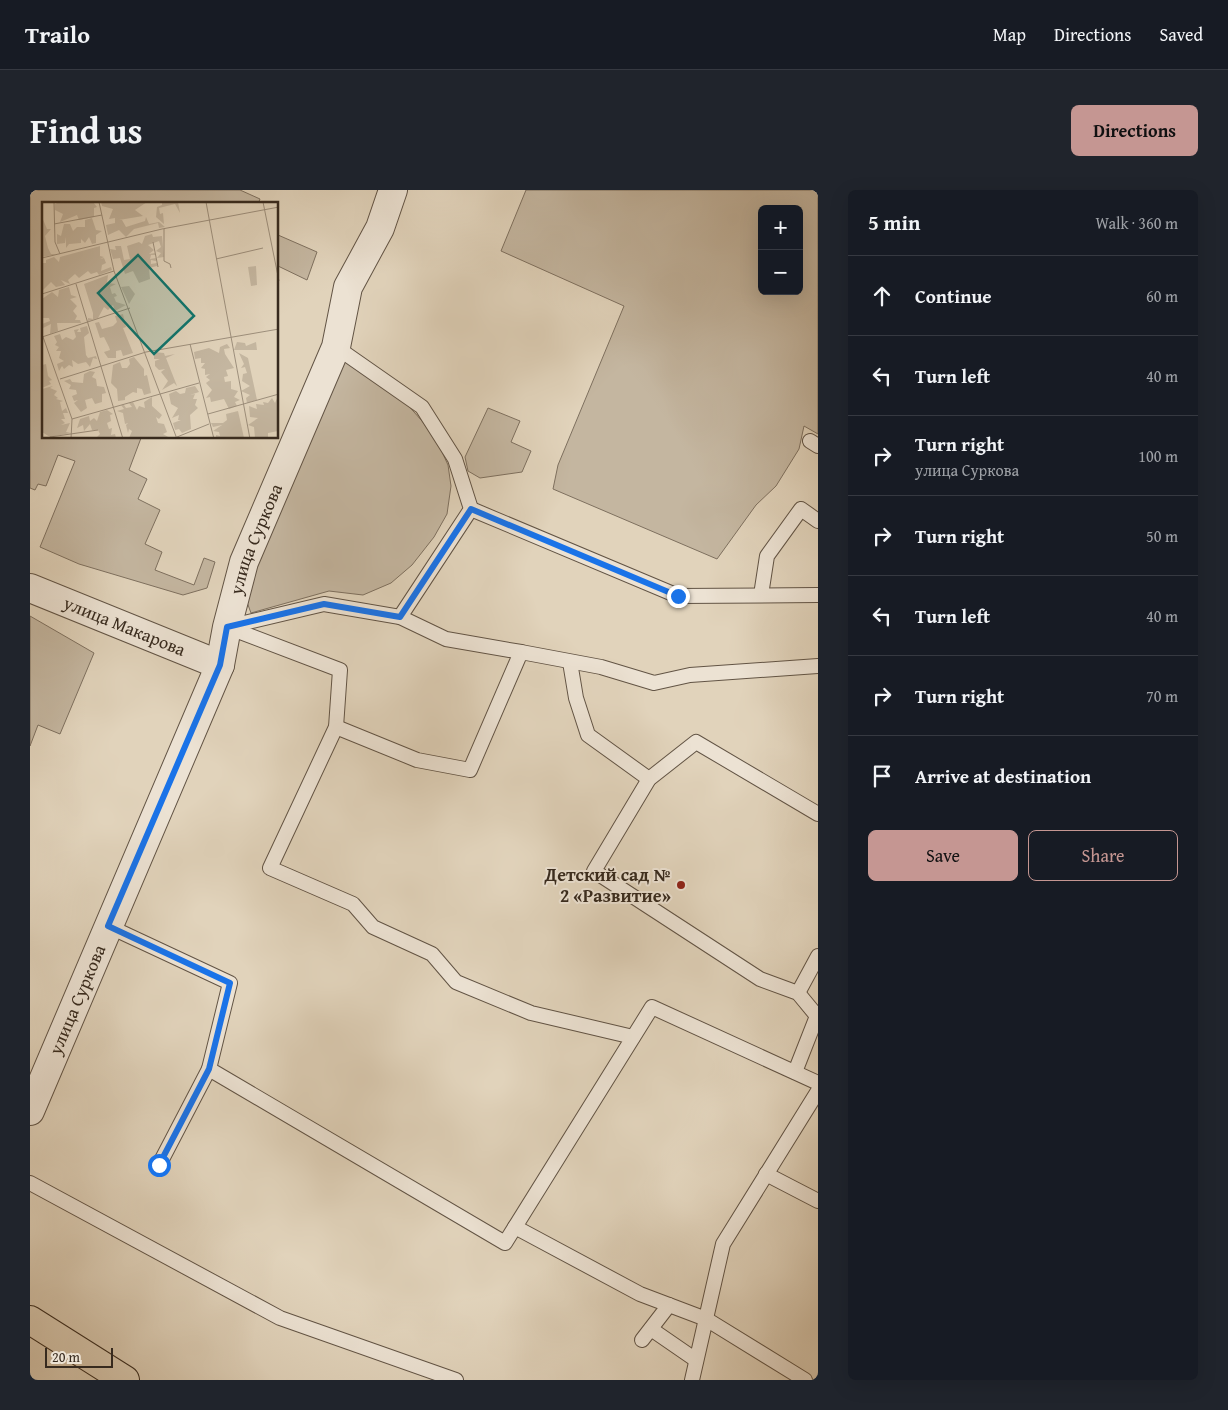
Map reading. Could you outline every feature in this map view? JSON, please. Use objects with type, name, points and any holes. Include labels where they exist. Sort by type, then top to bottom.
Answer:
[{"type":"main road","points":[[30,1320],[125,1380]]},
{"type":"street","name":"улица Суркова","points":[[30,1111],[220,665],[227,627],[244,562],[336,347],[348,287],[380,228],[393,190]]},
{"type":"street","name":"улица Макарова","points":[[30,588],[220,665]]},
{"type":"lane","points":[[336,347],[422,407],[455,459],[471,509],[678,596],[818,595]]},
{"type":"lane","points":[[400,617],[471,509]]},
{"type":"lane","points":[[761,595],[767,556],[800,509],[818,521]]},
{"type":"lane","points":[[227,627],[324,604],[400,617],[446,638],[601,667],[654,683],[690,675],[818,666]]},
{"type":"lane","points":[[227,627],[340,670],[336,727],[270,868],[353,904],[373,927],[432,954],[456,982],[531,1013],[633,1037]]},
{"type":"lane","points":[[336,727],[417,760],[470,770],[521,652]]},
{"type":"lane","points":[[570,662],[576,698],[588,736],[649,779]]},
{"type":"lane","points":[[795,1072],[817,1016],[798,993],[760,979],[594,871],[649,779],[696,742],[818,814]]},
{"type":"lane","points":[[108,926],[230,983],[209,1069],[159,1165]]},
{"type":"lane","points":[[798,993],[818,956]]},
{"type":"lane","points":[[209,1069],[505,1243],[652,1007],[818,1083]]},
{"type":"lane","points":[[692,1380],[723,1244],[818,1090]]},
{"type":"lane","points":[[766,1174],[818,1202]]},
{"type":"lane","points":[[30,1182],[280,1318],[456,1380]]},
{"type":"lane","points":[[515,1227],[640,1294],[706,1319],[805,1380]]},
{"type":"lane","points":[[669,1305],[647,1334],[696,1360]]},
{"type":"shaded area","points":[[30,190],[240,190],[260,199],[259,202],[42,202],[42,439],[141,439],[129,470],[147,479],[138,499],[160,510],[145,544],[162,552],[155,570],[194,585],[204,558],[215,562],[207,588],[183,595],[79,564],[40,547],[75,461],[58,455],[46,486],[38,484],[35,490],[30,488]]},
{"type":"shaded area","points":[[526,190],[818,190],[818,434],[804,426],[799,449],[776,486],[756,505],[717,559],[553,489],[558,465],[624,306],[501,251]]},
{"type":"shaded area","points":[[279,235],[317,252],[307,280],[279,266]]},
{"type":"shaded area","points":[[347,361],[406,403],[438,443],[448,465],[451,486],[447,514],[434,537],[412,565],[391,583],[363,595],[329,591],[251,613],[244,594],[335,364]]},
{"type":"shaded area","points":[[488,408],[520,421],[511,442],[531,451],[522,472],[480,478],[468,471],[465,457]]},
{"type":"shaded area","points":[[30,616],[94,653],[60,734],[38,725],[30,746]]},
{"type":"place","name":"Детский сад № 2 «Развитие»","points":[[681,885]]},
{"type":"route","points":[[159,1165],[209,1069],[230,983],[108,926],[220,665],[227,627],[324,604],[400,617],[471,509],[678,596]]}]
